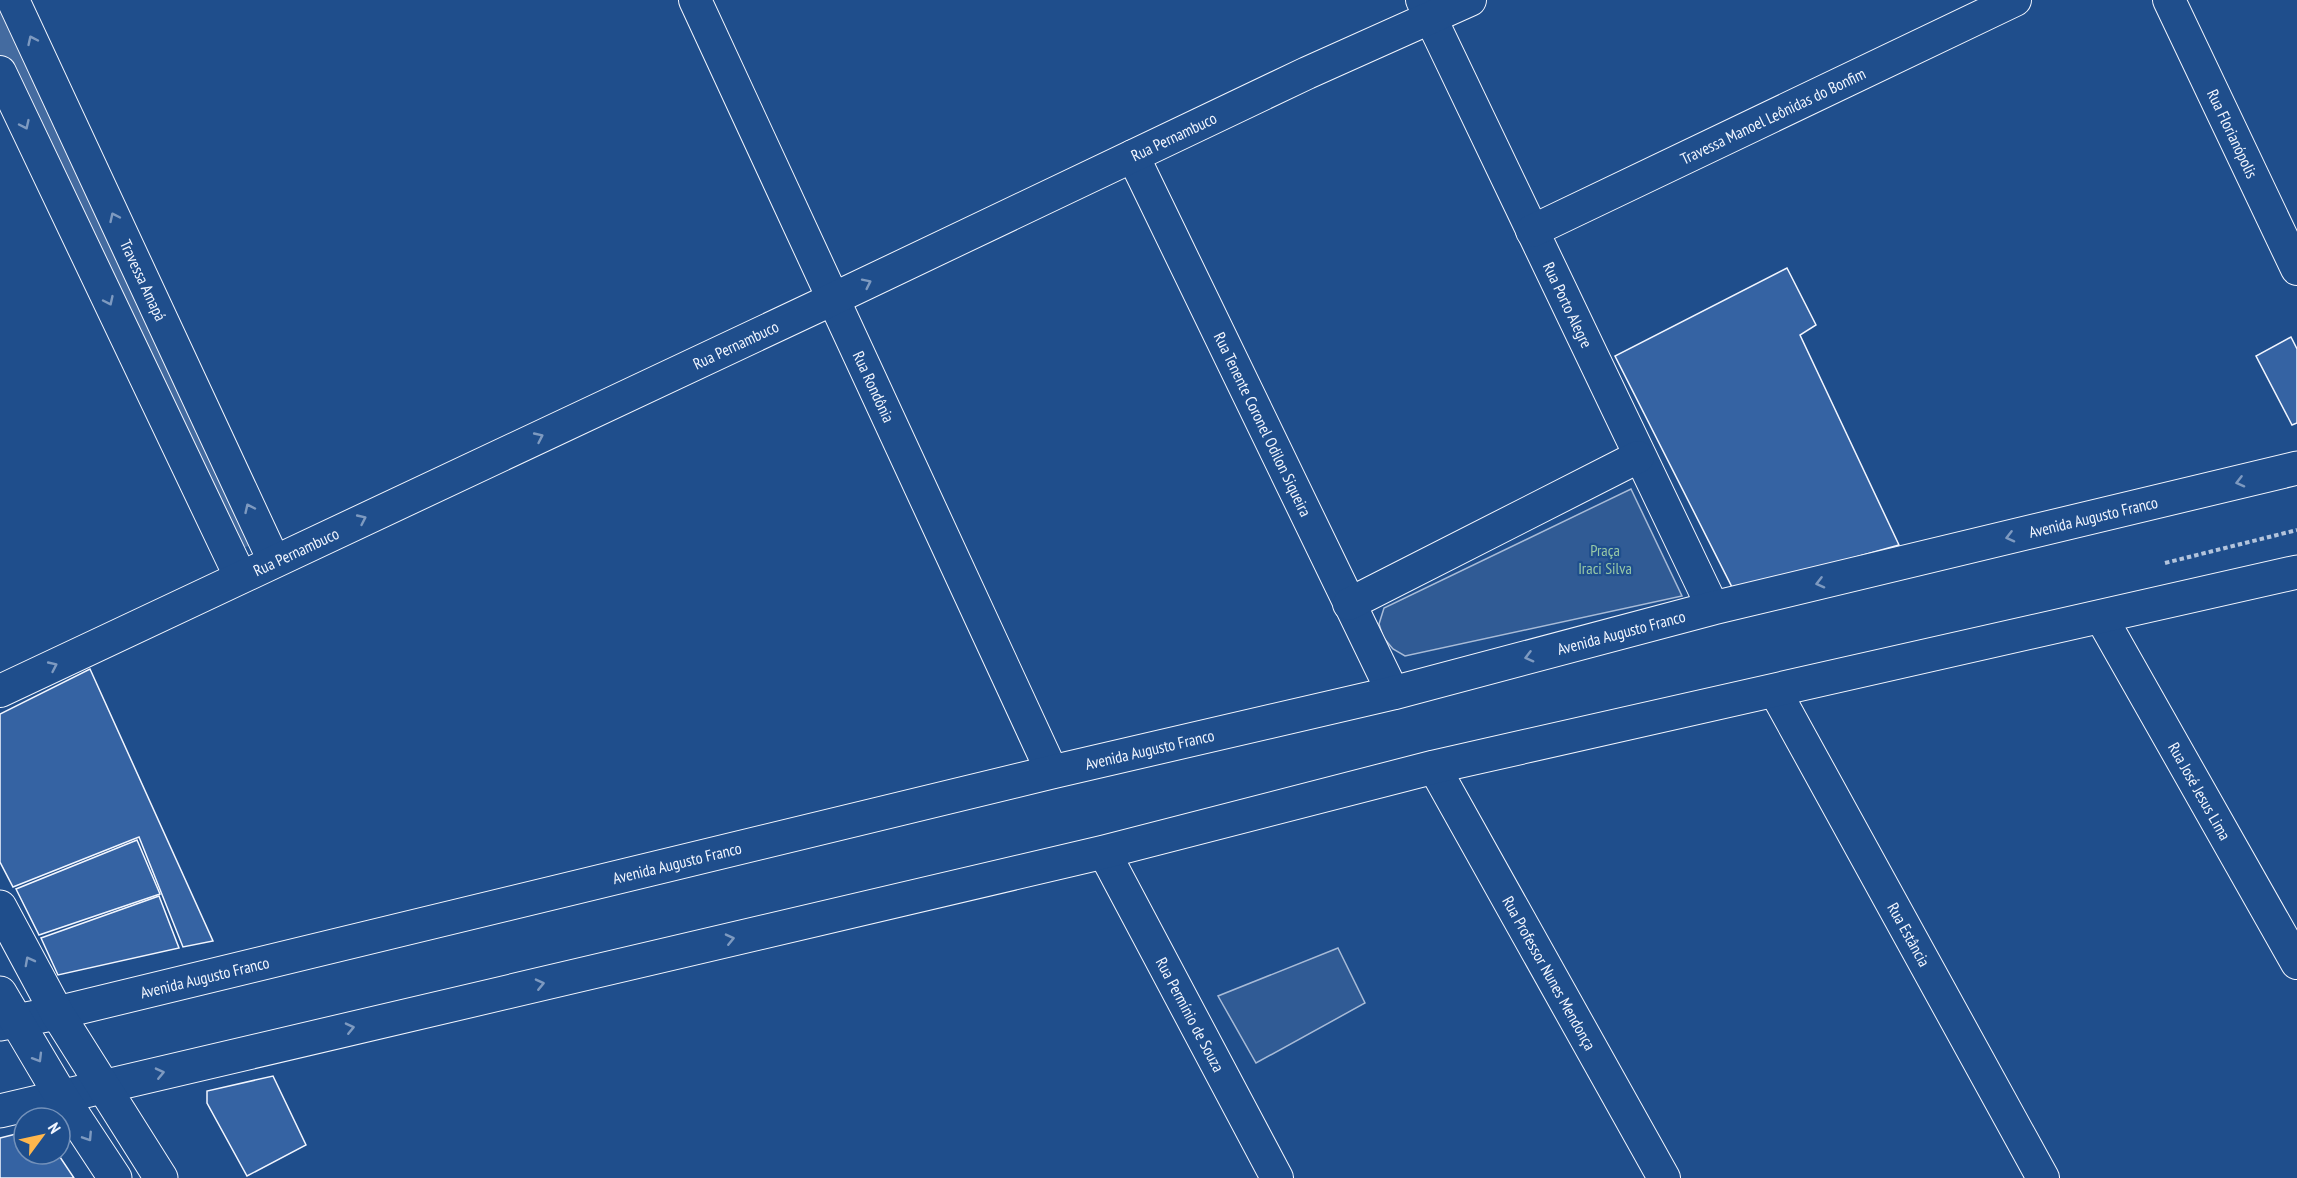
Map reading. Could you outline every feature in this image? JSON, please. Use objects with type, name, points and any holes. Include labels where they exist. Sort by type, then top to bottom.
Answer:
[{"type":"main road","name":"Avenida Augusto Franco","points":[[8,1022],[57,1013],[1052,772],[1394,693],[1713,608],[2297,468]]},
{"type":"main road","points":[[0,1111],[1104,852],[1434,767],[2297,572]]},
{"type":"main road","points":[[0,907],[57,1013],[161,1178]]},
{"type":"main road","points":[[0,993],[8,1022],[61,1096],[115,1178]]},
{"type":"street","name":"Travessa Amapá","points":[[13,0],[274,561]]},
{"type":"street","name":"Rua Rondônia","points":[[695,0],[1052,772]]},
{"type":"street","name":"Rua Pernambuco","points":[[0,691],[1307,73],[1427,9],[1470,0]]},
{"type":"street","name":"Travessa Manoel Leônidas do Bonfim","points":[[1532,231],[2015,0]]},
{"type":"street","name":"Rua Florianópolis","points":[[2169,0],[2297,269]]},
{"type":"street","name":"Rua Porto Alegre","points":[[1427,9],[1638,457],[1713,608]]},
{"type":"street","points":[[0,72],[240,576]]},
{"type":"street","name":"Rua Tenente Coronel Odilon Siqueira","points":[[1133,156],[1394,693]]},
{"type":"street","points":[[1349,604],[1638,457]]},
{"type":"street","name":"Rua José Jesus Lima","points":[[2101,617],[2297,963]]},
{"type":"street","name":"Rua Estância","points":[[1775,691],[2043,1178]]},
{"type":"street","name":"Rua Professor Nunes Mendonça","points":[[1434,767],[1664,1178]]},
{"type":"street","name":"Rua Permínio de Souza","points":[[1104,852],[1277,1178]]},
{"type":"shaded area","name":"Praça Iraci Silva","points":[[1631,489],[1682,596],[1405,656],[1393,649],[1383,637],[1379,624],[1384,608]]},
{"type":"shaded area","points":[[1338,948],[1365,1003],[1256,1063],[1218,996]]},
{"type":"building","points":[[1787,268],[1816,325],[1800,335],[1899,545],[1734,591],[1615,356]]},
{"type":"building","points":[[2291,337],[2297,349],[2297,423],[2292,425],[2256,356]]},
{"type":"building","points":[[90,669],[213,941],[183,947],[139,837],[13,887],[0,862],[0,714]]},
{"type":"building","points":[[137,840],[160,894],[39,935],[16,889]]},
{"type":"building","points":[[159,896],[179,948],[58,975],[41,938]]},
{"type":"building","points":[[273,1076],[306,1145],[247,1176],[207,1103],[207,1091]]},
{"type":"building","points":[[12,1135],[12,1166],[66,1166],[74,1178],[0,1178],[0,1138]]},
{"type":"waterway","points":[[0,31],[240,529]]}]
